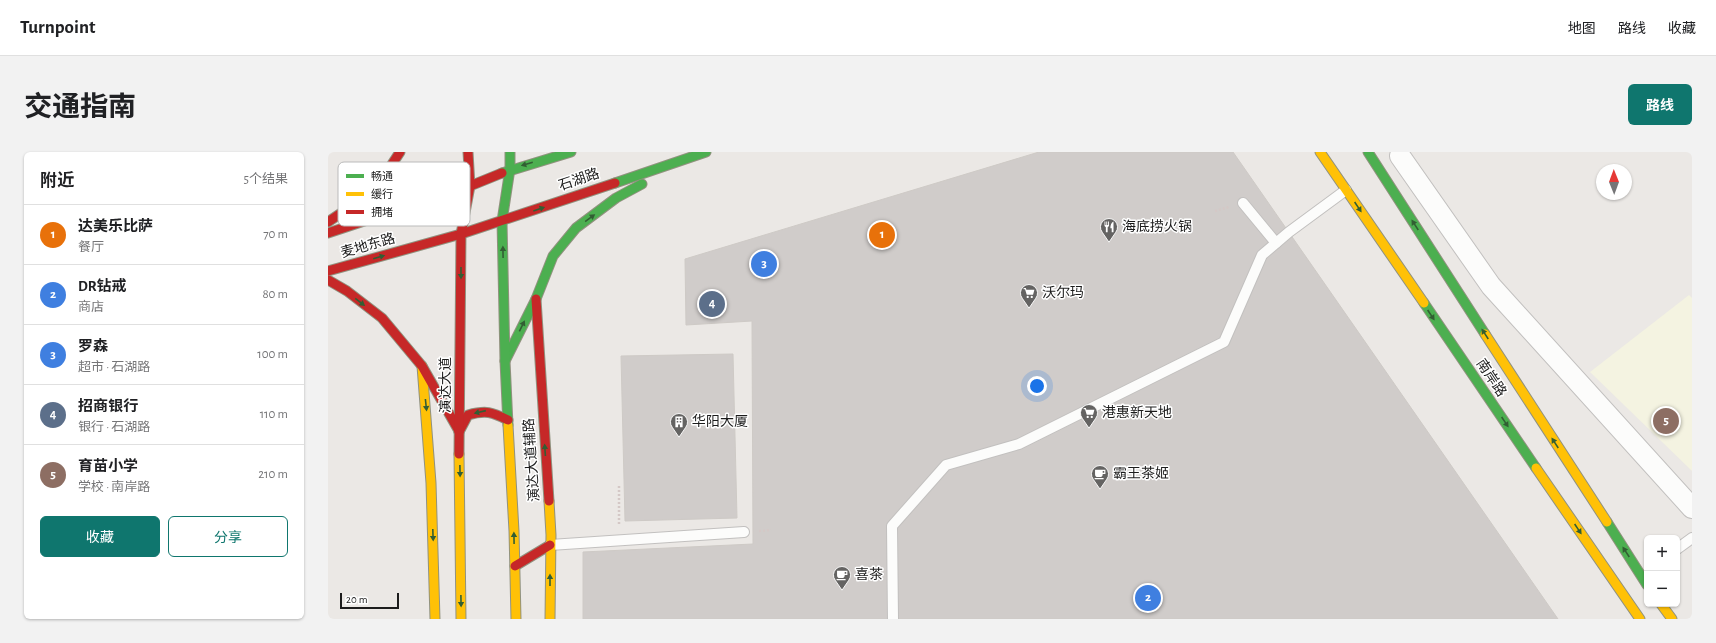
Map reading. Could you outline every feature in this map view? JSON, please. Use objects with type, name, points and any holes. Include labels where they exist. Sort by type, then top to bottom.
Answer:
[{"type":"main road","points":[[393,162],[400,152]]},
{"type":"main road","name":"演达大道","points":[[468,152],[469,162]]},
{"type":"main road","points":[[510,152],[510,169],[502,221],[505,361],[515,566],[516,619]]},
{"type":"main road","name":"石湖路","points":[[510,169],[571,152]]},
{"type":"main road","name":"石湖路","points":[[461,234],[706,152]]},
{"type":"main road","name":"南岸路","points":[[1320,152],[1640,619]]},
{"type":"main road","points":[[505,361],[536,299],[553,256],[576,228],[616,198],[690,157]]},
{"type":"main road","name":"南岸路","points":[[1373,160],[1644,572]]},
{"type":"main road","name":"麦地东路","points":[[470,186],[510,169]]},
{"type":"main road","points":[[328,222],[338,215]]},
{"type":"main road","name":"麦地东路","points":[[328,233],[349,226]]},
{"type":"main road","name":"演达大道","points":[[461,619],[459,432],[461,234],[462,226]]},
{"type":"main road","name":"麦地东路","points":[[328,271],[461,234]]},
{"type":"main road","points":[[328,280],[347,291],[382,318],[422,366],[459,432]]},
{"type":"main road","name":"演达大道辅路","points":[[536,299],[550,545],[550,619]]},
{"type":"main road","points":[[422,366],[431,483],[435,619]]},
{"type":"main road","points":[[459,432],[468,415],[485,410],[508,420]]},
{"type":"main road","points":[[515,566],[550,545]]},
{"type":"main road","points":[[1663,607],[1672,619]]},
{"type":"street","points":[[1373,160],[1404,154],[1491,286],[1692,508]]},
{"type":"lane","points":[[893,619],[892,526],[946,465],[1019,444],[1224,342],[1262,255],[1289,232],[1346,190]]},
{"type":"lane","points":[[1243,203],[1276,243]]},
{"type":"lane","points":[[550,545],[744,532]]},
{"type":"lane","points":[[1680,547],[1692,538]]},
{"type":"path","points":[[618,486],[619,540]]},
{"type":"shaded area","points":[[1689,295],[1692,298],[1692,471],[1590,372]]},
{"type":"building","name":"港惠新天地","points":[[1039,152],[1233,152],[1558,619],[583,619],[583,552],[753,544],[752,321],[686,325],[685,259]]},
{"type":"building","name":"华阳大厦","points":[[733,354],[737,518],[625,521],[621,356]]},
{"type":"traffic: fast","points":[[508,425],[502,221],[510,169],[510,152]]},
{"type":"traffic: fast","points":[[502,173],[571,152]]},
{"type":"traffic: fast","points":[[615,183],[706,152]]},
{"type":"traffic: fast","points":[[1368,152],[1485,334]]},
{"type":"traffic: fast","points":[[505,361],[536,299],[553,256],[576,228],[616,198],[642,184]]},
{"type":"traffic: fast","points":[[1424,303],[1536,468]]},
{"type":"traffic: fast","points":[[1607,522],[1644,580]]},
{"type":"traffic: slow","points":[[1320,152],[1424,303]]},
{"type":"traffic: slow","points":[[1485,334],[1607,522]]},
{"type":"traffic: slow","points":[[422,366],[431,483],[435,619]]},
{"type":"traffic: slow","points":[[508,425],[514,531],[516,619]]},
{"type":"traffic: slow","points":[[459,454],[461,619]]},
{"type":"traffic: slow","points":[[1536,468],[1640,619]]},
{"type":"traffic: slow","points":[[549,501],[551,535],[550,619]]},
{"type":"traffic: slow","points":[[1663,607],[1672,619]]},
{"type":"traffic: jam","points":[[393,162],[400,152]]},
{"type":"traffic: jam","points":[[468,152],[469,162]]},
{"type":"traffic: jam","points":[[470,186],[502,173]]},
{"type":"traffic: jam","points":[[328,271],[461,234],[615,183]]},
{"type":"traffic: jam","points":[[328,222],[338,215]]},
{"type":"traffic: jam","points":[[328,233],[349,226]]},
{"type":"traffic: jam","points":[[459,454],[461,234],[462,226]]},
{"type":"traffic: jam","points":[[328,280],[347,291],[382,318],[422,366],[459,431]]},
{"type":"traffic: jam","points":[[536,299],[549,501]]},
{"type":"traffic: jam","points":[[459,432],[468,415],[474,413],[489,413],[498,415],[508,420]]},
{"type":"traffic: jam","points":[[515,566],[550,545]]},
{"type":"place","name":"达美乐比萨","points":[[882,235]]},
{"type":"place","name":"海底捞火锅","points":[[1109,242]]},
{"type":"place","name":"罗森","points":[[764,264]]},
{"type":"place","name":"招商银行","points":[[712,304]]},
{"type":"place","name":"沃尔玛","points":[[1029,308]]},
{"type":"place","name":"育苗小学","points":[[1666,421]]},
{"type":"place","name":"港惠新天地","points":[[1089,428]]},
{"type":"place","name":"华阳大厦","points":[[679,437]]},
{"type":"place","name":"霸王茶姬","points":[[1100,489]]},
{"type":"place","name":"喜茶","points":[[842,590]]},
{"type":"place","name":"DR钻戒","points":[[1148,598]]}]
